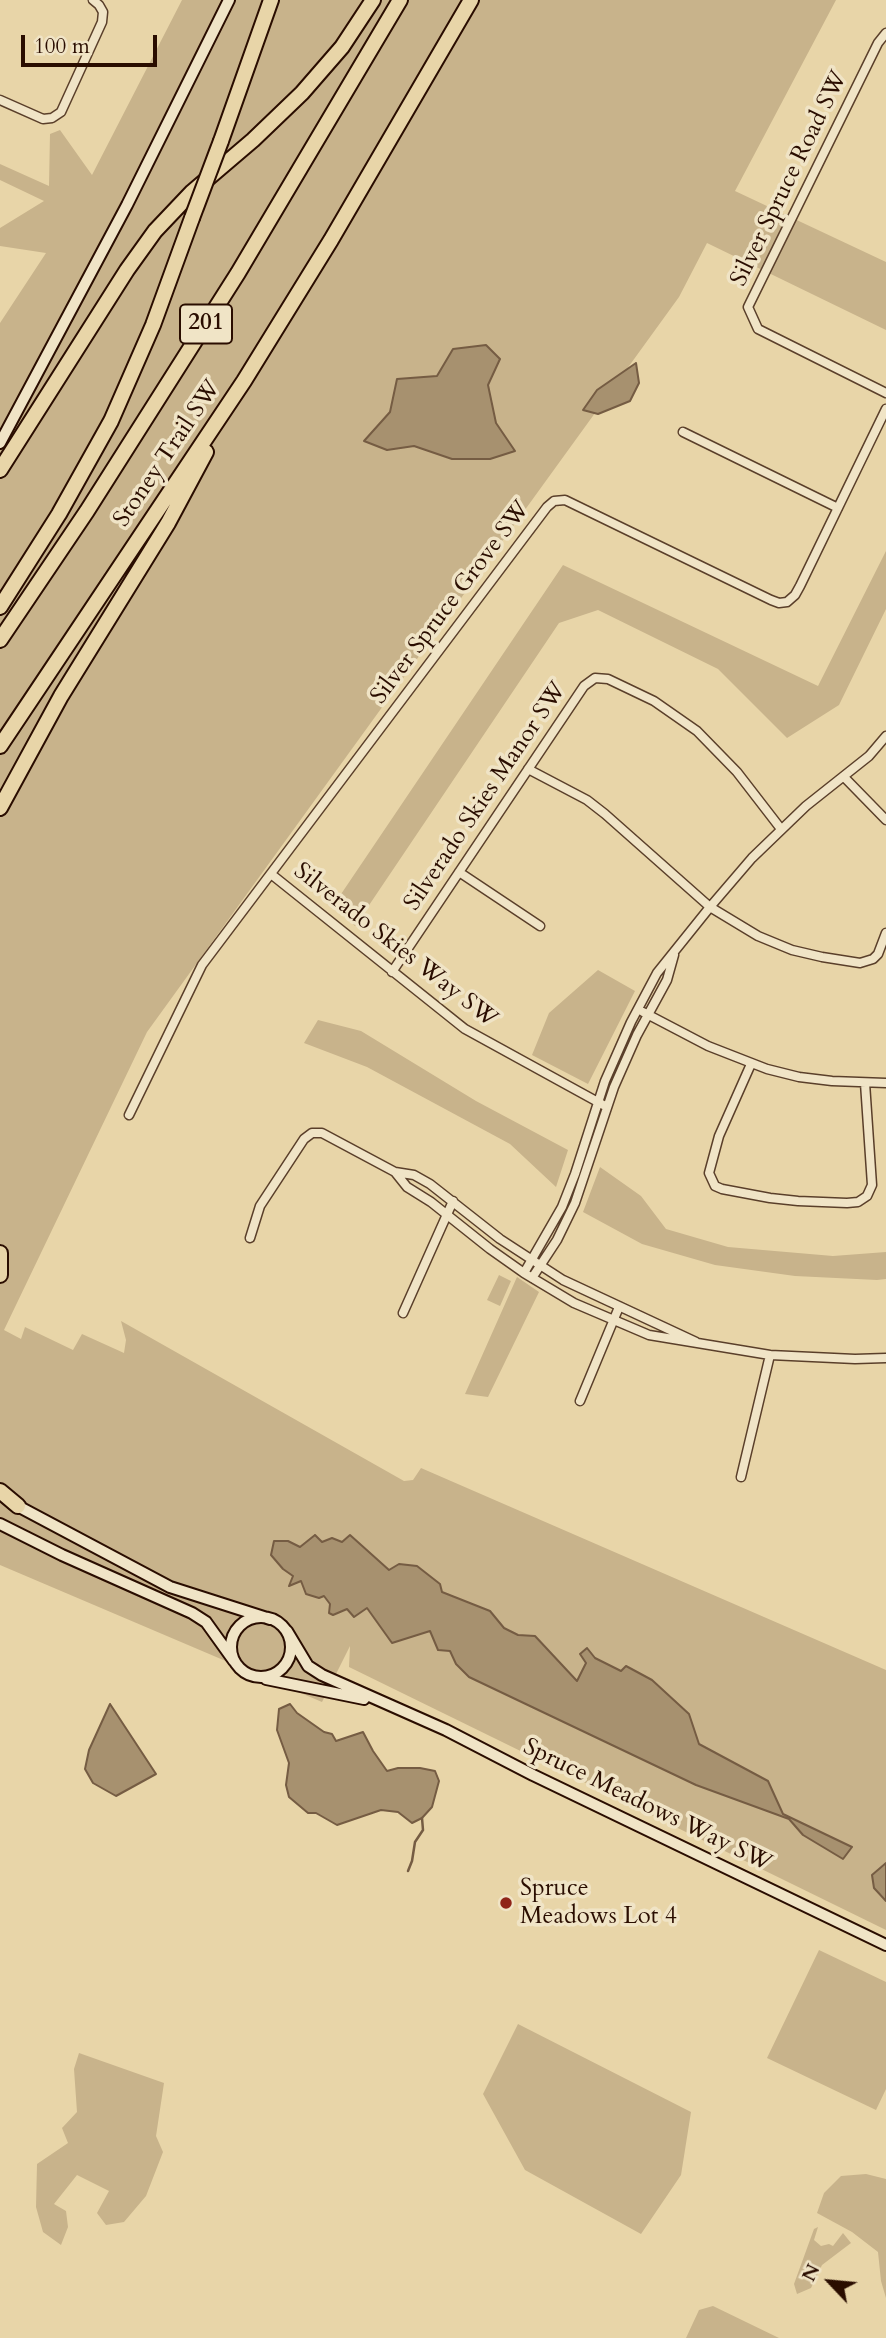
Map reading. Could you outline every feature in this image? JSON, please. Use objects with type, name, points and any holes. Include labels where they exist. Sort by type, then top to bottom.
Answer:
[{"type":"highway","points":[[0,607],[59,514],[111,421],[153,324],[271,0]]},
{"type":"highway","points":[[0,470],[127,270],[155,231],[192,192],[253,140],[302,93],[342,47],[373,0]]},
{"type":"highway","name":"Stoney Trail SW","points":[[0,640],[87,511],[238,273],[400,0]]},
{"type":"highway","name":"Stoney Trail SW","points":[[0,746],[244,381],[338,228],[471,0]]},
{"type":"highway","points":[[0,808],[61,696],[168,523],[244,381]]},
{"type":"highway","points":[[0,1253],[0,1275]]},
{"type":"highway","points":[[0,1494],[18,1506]]},
{"type":"main road","points":[[0,443],[128,205],[229,0]]},
{"type":"main road","points":[[0,1524],[62,1556],[192,1613],[206,1622],[239,1669],[256,1678],[275,1674],[288,1661],[290,1641],[287,1631],[280,1623],[170,1587],[18,1506]]},
{"type":"main road","points":[[232,1656],[234,1633],[241,1625],[250,1619],[270,1619]]},
{"type":"main road","name":"Spruce Meadows Way SW","points":[[287,1631],[308,1666],[322,1675],[446,1730],[886,1945]]},
{"type":"main road","name":"Spruce Meadows Way SW","points":[[256,1678],[390,1705]]},
{"type":"street","points":[[0,100],[43,119],[52,118],[61,112],[102,23],[103,12],[93,0]]},
{"type":"street","name":"Silver Spruce Road SW","points":[[886,33],[878,43],[748,307],[758,329],[886,393]]},
{"type":"street","name":"Silver Spruce Grove SW","points":[[271,874],[547,507],[554,502],[565,500],[779,603],[788,601],[795,595],[886,409]]},
{"type":"street","points":[[683,432],[838,508]]},
{"type":"street","name":"Silverado Skies Manor SW","points":[[392,972],[591,679],[602,677],[654,701],[697,731],[737,772],[781,829]]},
{"type":"street","points":[[524,1273],[547,1237],[569,1189],[616,1056],[657,973],[752,858],[781,829],[869,756],[886,736]]},
{"type":"street","points":[[528,769],[579,795],[605,814],[710,907],[758,936],[792,950],[860,963],[873,959],[881,949],[886,933]]},
{"type":"street","points":[[844,776],[886,821]]},
{"type":"street","points":[[459,872],[540,926]]},
{"type":"street","points":[[129,1115],[202,965],[271,874]]},
{"type":"street","name":"Silverado Skies Way SW","points":[[271,874],[465,1029],[607,1107]]},
{"type":"street","points":[[532,1279],[557,1240],[575,1203],[623,1066],[647,1014],[667,980],[675,952]]},
{"type":"street","points":[[638,1009],[708,1046],[751,1064],[799,1077],[832,1082],[886,1083]]},
{"type":"street","points":[[751,1064],[719,1136],[709,1172],[715,1186],[722,1189],[770,1198],[847,1203],[858,1202],[867,1196],[872,1185],[865,1083]]},
{"type":"street","points":[[250,1238],[263,1200],[304,1139],[312,1133],[325,1134],[395,1172],[414,1175],[453,1201],[492,1233],[563,1280],[696,1342]]},
{"type":"street","points":[[395,1172],[407,1187],[448,1215],[489,1250],[532,1279],[574,1303],[649,1335],[771,1355],[842,1359],[886,1358]]},
{"type":"street","points":[[403,1312],[453,1201]]},
{"type":"street","points":[[580,1401],[619,1307]]},
{"type":"street","points":[[741,1477],[771,1355]]},
{"type":"shaded area","points":[[182,0],[836,0],[735,191],[886,262],[886,330],[707,243],[679,297],[147,1032],[4,1330],[21,1339],[25,1327],[73,1350],[82,1334],[124,1353],[126,1340],[121,1321],[404,1481],[413,1480],[421,1468],[886,1670],[886,1930],[349,1667],[350,1646],[322,1702],[0,1565],[0,323],[46,253],[0,246],[0,228],[44,201],[0,180],[0,164],[49,186],[50,134],[60,130],[92,175]]},
{"type":"shaded area","points":[[486,345],[500,359],[488,385],[496,423],[515,451],[490,459],[452,459],[414,446],[387,450],[364,441],[390,412],[397,379],[437,376],[453,349]]},
{"type":"shaded area","points":[[636,363],[639,383],[630,401],[598,414],[583,410],[597,390]]},
{"type":"shaded area","points":[[886,551],[886,609],[839,705],[787,738],[718,669],[598,610],[559,623],[355,926],[333,906],[563,565],[818,686]]},
{"type":"shaded area","points":[[598,970],[635,991],[588,1084],[532,1055],[549,1013]]},
{"type":"shaded area","points":[[318,1020],[361,1031],[476,1101],[568,1150],[556,1187],[510,1144],[367,1067],[304,1043]]},
{"type":"shaded area","points":[[600,1167],[641,1196],[666,1229],[728,1247],[833,1256],[886,1252],[886,1279],[795,1276],[715,1265],[642,1244],[583,1212]]},
{"type":"shaded area","points":[[499,1275],[511,1281],[500,1306],[487,1300]]},
{"type":"shaded area","points":[[517,1277],[539,1292],[488,1397],[465,1394]]},
{"type":"shaded area","points":[[315,1535],[322,1542],[332,1538],[342,1542],[350,1535],[389,1570],[399,1564],[417,1566],[440,1584],[442,1592],[490,1611],[504,1628],[518,1635],[535,1636],[577,1681],[586,1663],[580,1654],[587,1648],[595,1658],[621,1671],[626,1666],[652,1680],[689,1714],[699,1744],[768,1781],[783,1814],[852,1847],[843,1859],[803,1835],[789,1819],[696,1785],[469,1677],[456,1664],[450,1651],[438,1650],[430,1631],[392,1643],[367,1608],[354,1617],[347,1609],[333,1615],[329,1613],[330,1604],[324,1596],[319,1598],[306,1594],[301,1581],[289,1586],[293,1576],[271,1555],[274,1541],[288,1541],[300,1547]]},
{"type":"shaded area","points":[[110,1704],[156,1774],[116,1796],[93,1783],[85,1769],[89,1750]]},
{"type":"shaded area","points":[[290,1704],[297,1713],[324,1732],[332,1734],[336,1741],[363,1732],[387,1771],[420,1768],[435,1771],[439,1781],[432,1807],[422,1818],[412,1823],[398,1812],[381,1810],[337,1825],[316,1813],[308,1813],[289,1797],[286,1785],[289,1763],[277,1730],[279,1709]]},
{"type":"shaded area","points":[[886,1863],[886,1901],[874,1888],[872,1875]]},
{"type":"shaded area","points":[[819,1950],[886,1982],[886,2089],[876,2110],[767,2058]]},
{"type":"shaded area","points":[[518,2024],[691,2112],[681,2175],[641,2234],[525,2170],[483,2094]]},
{"type":"shaded area","points":[[79,2053],[164,2083],[156,2136],[163,2152],[146,2196],[124,2222],[106,2225],[97,2213],[109,2191],[77,2175],[54,2204],[66,2211],[68,2227],[61,2245],[43,2232],[36,2207],[37,2164],[68,2143],[62,2128],[77,2112],[74,2069]]},
{"type":"shaded area","points":[[866,2174],[886,2179],[886,2298],[878,2252],[852,2232],[817,2213],[824,2193],[841,2176]]},
{"type":"shaded area","points":[[818,2227],[814,2240],[821,2246],[833,2246],[843,2233],[851,2243],[822,2265],[811,2288],[797,2294],[794,2284],[814,2229]]},
{"type":"shaded area","points":[[713,2306],[779,2338],[686,2338],[699,2310]]},
{"type":"waterway","points":[[408,1871],[415,1842],[423,1830],[422,1818]]},
{"type":"place","name":"Spruce Meadows Lot 4","points":[[506,1903]]}]
